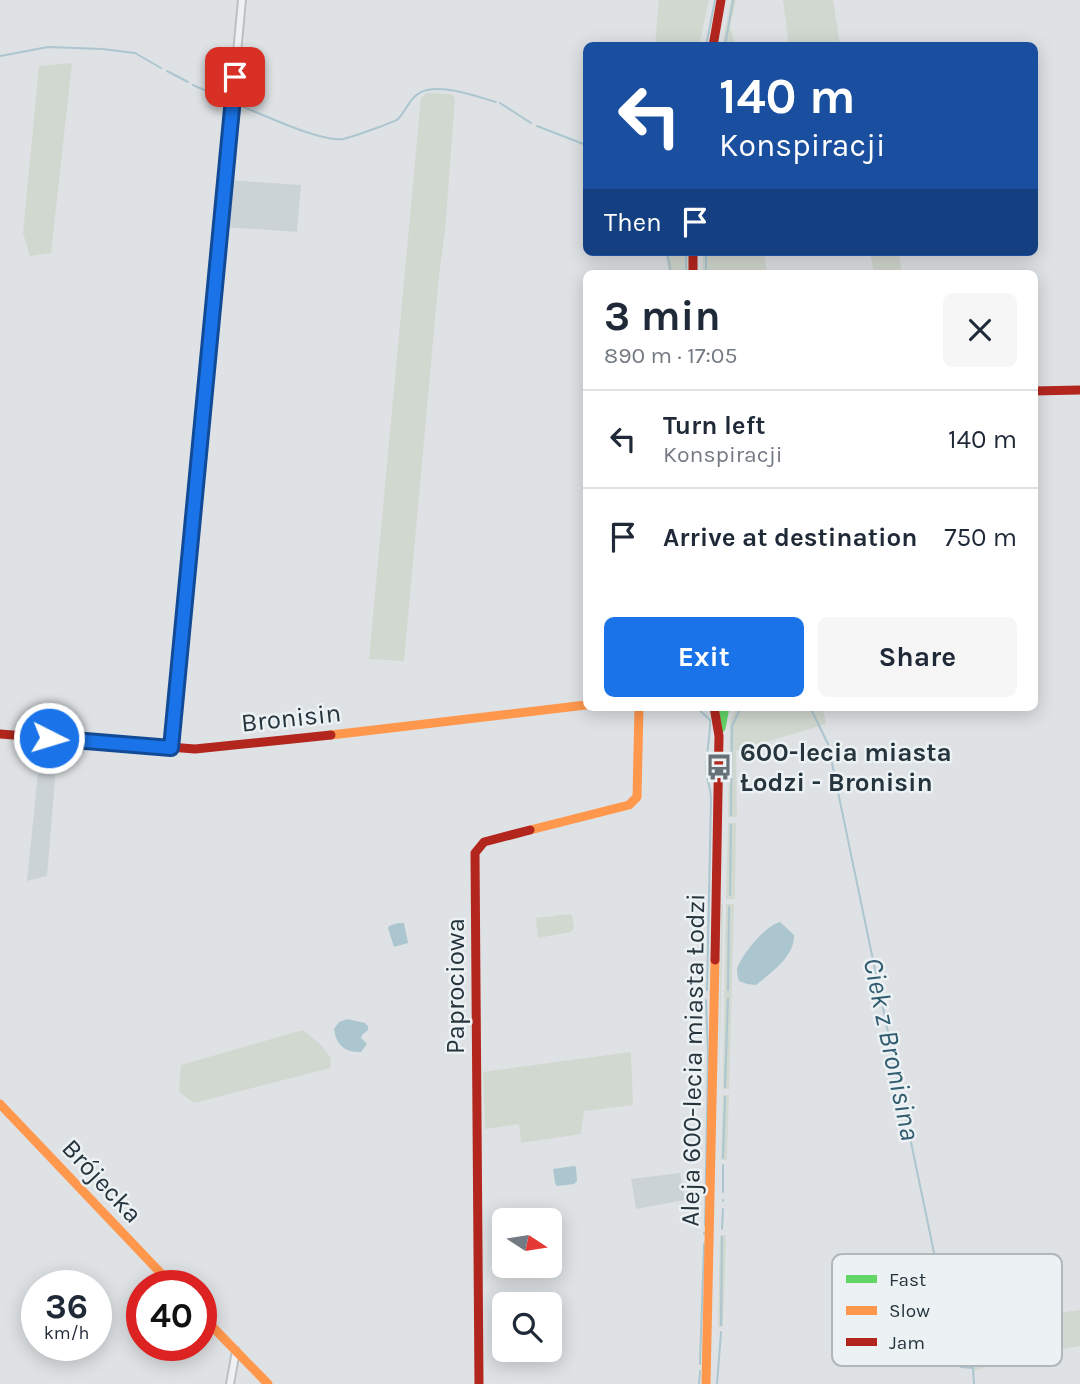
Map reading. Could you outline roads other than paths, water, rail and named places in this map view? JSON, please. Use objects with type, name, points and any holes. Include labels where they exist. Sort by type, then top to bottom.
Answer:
[{"type":"street","points":[[171,748],[242,0]]},
{"type":"street","points":[[714,42],[721,0]]},
{"type":"street","points":[[1038,391],[1080,390]]},
{"type":"street","name":"Bronisin","points":[[0,734],[195,749],[374,731],[583,705]]},
{"type":"street","name":"Paprociowa","points":[[479,1384],[475,853],[484,842],[629,805],[637,797],[638,790],[639,711]]},
{"type":"street","name":"Aleja 600-lecia miasta Łodzi","points":[[715,711],[719,736]]},
{"type":"street","name":"Aleja 600-lecia miasta Łodzi","points":[[706,1384],[719,736],[723,711]]},
{"type":"street","name":"Brójecka","points":[[0,1104],[158,1270]]},
{"type":"street","points":[[217,1331],[268,1384]]},
{"type":"street","points":[[230,1384],[236,1351]]},
{"type":"water","points":[[780,922],[794,935],[791,950],[775,969],[756,985],[739,981],[737,969],[743,956],[761,934]]},
{"type":"water","points":[[404,923],[408,943],[394,947],[388,928]]},
{"type":"water","points":[[347,1019],[368,1026],[361,1038],[367,1044],[361,1052],[342,1047],[337,1039],[334,1029],[339,1022]]},
{"type":"water","points":[[574,1166],[577,1181],[574,1184],[557,1186],[553,1169]]},
{"type":"waterway","points":[[707,42],[715,0]]},
{"type":"waterway","points":[[726,42],[733,0]]},
{"type":"waterway","name":"Ciek z Bronisina","points":[[0,56],[48,47],[102,49],[135,53],[161,68]]},
{"type":"waterway","name":"Ciek z Bronisina","points":[[167,71],[188,82]]},
{"type":"waterway","name":"Ciek z Bronisina","points":[[193,85],[229,101]]},
{"type":"waterway","name":"Ciek z Bronisina","points":[[236,104],[305,132],[343,139],[398,119],[413,98],[427,90],[453,90],[496,102]]},
{"type":"waterway","name":"Ciek z Bronisina","points":[[500,103],[531,123]]},
{"type":"waterway","name":"Ciek z Bronisina","points":[[537,126],[583,144]]},
{"type":"waterway","name":"Ciek z Bronisina","points":[[668,256],[670,270]]},
{"type":"waterway","points":[[686,256],[686,270]]},
{"type":"waterway","points":[[706,256],[706,270]]},
{"type":"waterway","points":[[700,711],[710,720],[706,763],[711,800],[707,990]]},
{"type":"waterway","points":[[731,815],[732,726],[739,711]]},
{"type":"waterway","name":"Ciek z Bronisina","points":[[812,711],[828,744],[934,1254]]},
{"type":"waterway","points":[[730,895],[731,825]]},
{"type":"waterway","points":[[728,990],[729,907]]},
{"type":"waterway","points":[[725,1087],[728,999]]},
{"type":"waterway","points":[[705,1225],[708,1054],[706,1000]]},
{"type":"waterway","points":[[723,1158],[725,1097]]},
{"type":"waterway","points":[[723,1165],[723,1192]]},
{"type":"waterway","points":[[722,1229],[723,1209]]},
{"type":"waterway","points":[[721,1325],[722,1237]]},
{"type":"waterway","points":[[700,1364],[704,1244]]},
{"type":"waterway","points":[[717,1384],[721,1332]]},
{"type":"waterway","name":"Ciek z Bronisina","points":[[960,1366],[973,1368],[974,1384]]},
{"type":"waterway","points":[[699,1384],[700,1371]]},
{"type":"place","name":"600-lecia miasta Łodzi - Bronisin","points":[[719,767]]}]
